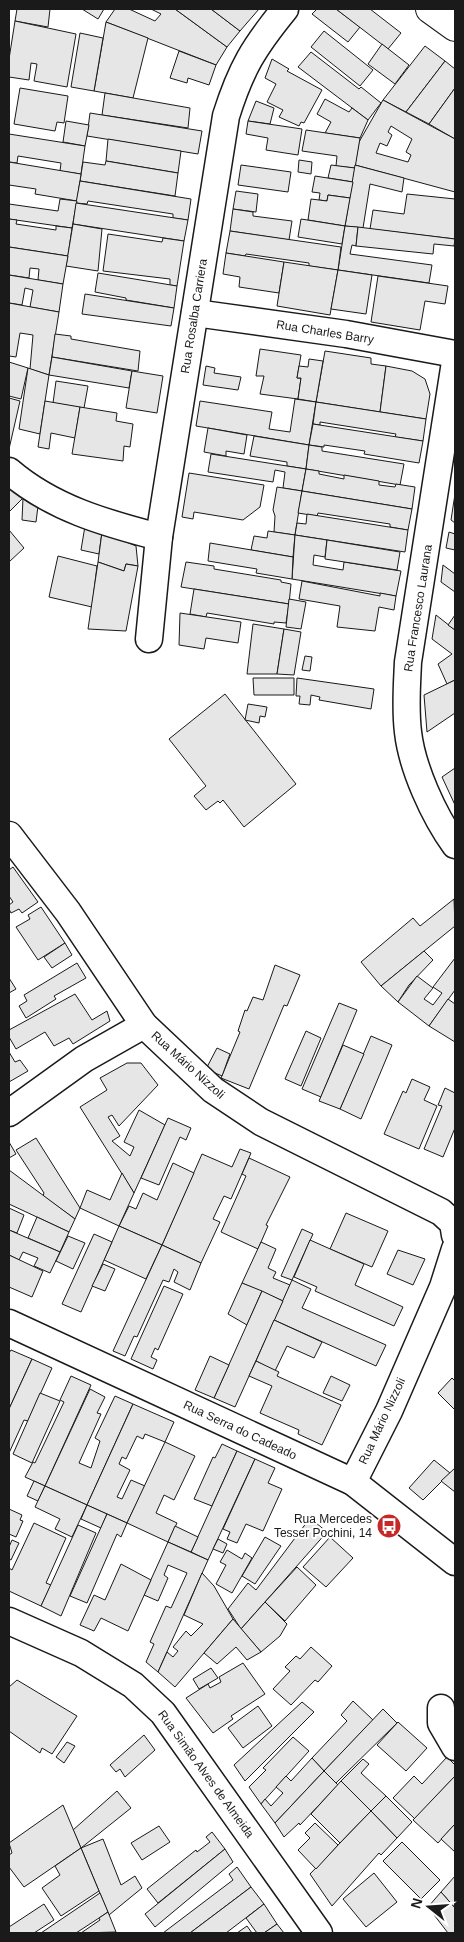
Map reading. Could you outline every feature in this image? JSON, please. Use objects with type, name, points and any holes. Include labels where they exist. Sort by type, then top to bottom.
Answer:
[{"type":"street","name":"Rua Rosalba Carriera","points":[[148,639],[159,537],[226,116],[237,80],[249,57],[285,9]]},
{"type":"street","points":[[430,9],[455,27]]},
{"type":"street","name":"Rua Charles Barry","points":[[195,313],[346,334],[455,354]]},
{"type":"street","name":"Rua Francesco Laurana","points":[[455,362],[450,438],[408,662],[406,708],[408,734],[420,774],[441,826],[455,845]]},
{"type":"street","points":[[9,471],[45,498],[72,510],[113,525],[159,537]]},
{"type":"street","name":"Rua Mário Nizzoli","points":[[9,835],[68,912],[144,1025],[213,1090],[262,1122],[441,1212],[453,1223],[455,1235]]},
{"type":"street","points":[[9,1113],[84,1060],[144,1025]]},
{"type":"street","name":"Rua Mário Nizzoli","points":[[353,1482],[389,1411],[443,1287],[455,1249]]},
{"type":"street","name":"Rua Serra do Cadeado","points":[[9,1323],[353,1482],[455,1562]]},
{"type":"street","name":"Rua Simão Alves de Almeida","points":[[15,1632],[82,1653],[133,1685],[163,1713],[319,1933]]},
{"type":"street","points":[[440,1708],[442,1723],[455,1747]]},
{"type":"building","points":[[17,9],[50,9],[48,27],[15,21]]},
{"type":"building","points":[[82,9],[104,9],[98,19]]},
{"type":"building","points":[[115,9],[129,9],[155,21],[161,14],[151,9],[175,9],[227,47],[216,65],[106,22]]},
{"type":"building","points":[[175,9],[211,9],[240,31],[227,47]]},
{"type":"building","points":[[211,9],[259,9],[240,31]]},
{"type":"building","points":[[317,9],[336,9],[360,27],[348,42],[312,14]]},
{"type":"building","points":[[336,9],[370,9],[401,33],[388,49]]},
{"type":"building","points":[[15,21],[76,34],[67,87],[34,81],[37,64],[31,63],[29,80],[9,77],[9,59]]},
{"type":"building","points":[[106,22],[148,38],[133,98],[94,91]]},
{"type":"building","points":[[324,31],[373,70],[360,86],[311,47]]},
{"type":"building","points":[[80,33],[103,38],[94,91],[71,87]]},
{"type":"building","points":[[382,44],[409,65],[395,84],[368,64]]},
{"type":"building","points":[[425,46],[445,61],[406,112],[383,100]]},
{"type":"building","points":[[179,51],[216,65],[209,85],[188,78],[187,83],[170,78]]},
{"type":"building","points":[[311,52],[359,89],[361,87],[381,103],[368,120],[298,67]]},
{"type":"building","points":[[272,59],[289,69],[287,71],[322,90],[304,123],[301,122],[299,126],[279,117],[283,110],[267,102],[276,84],[265,78]]},
{"type":"building","points":[[445,61],[455,69],[455,88],[429,124],[406,112]]},
{"type":"building","points":[[20,88],[68,96],[64,123],[57,122],[55,131],[14,124]]},
{"type":"building","points":[[455,88],[455,139],[429,124]]},
{"type":"building","points":[[105,93],[190,108],[188,128],[102,115]]},
{"type":"building","points":[[325,99],[349,112],[352,108],[368,120],[360,138],[325,133],[331,122],[317,114]]},
{"type":"building","points":[[383,100],[455,139],[455,192],[355,165],[359,142]],"holes":[[[391,126],[412,139],[406,152],[411,155],[408,162],[376,153],[380,143],[387,146],[392,135],[388,132]]]},
{"type":"building","points":[[256,101],[274,108],[270,124],[248,121]]},
{"type":"building","points":[[90,113],[202,131],[198,154],[87,136]]},
{"type":"building","points":[[66,121],[89,125],[85,146],[63,142]]},
{"type":"building","points":[[248,121],[302,129],[298,155],[266,150],[268,138],[246,134]]},
{"type":"building","points":[[306,130],[360,138],[355,168],[336,166],[337,156],[302,151]]},
{"type":"building","points":[[9,134],[85,146],[81,174],[60,171],[61,163],[18,156],[17,163],[9,162]]},
{"type":"building","points":[[108,139],[181,151],[178,173],[106,161]]},
{"type":"building","points":[[299,160],[312,162],[311,174],[298,172]]},
{"type":"building","points":[[106,161],[178,173],[175,196],[80,181],[83,162],[105,165]]},
{"type":"building","points":[[9,162],[81,174],[77,201],[35,194],[36,189],[9,185]]},
{"type":"building","points":[[241,165],[291,172],[288,192],[238,185]]},
{"type":"building","points":[[331,165],[355,168],[353,182],[328,178]]},
{"type":"building","points":[[355,165],[404,178],[402,192],[370,184],[363,228],[345,226]]},
{"type":"building","points":[[315,176],[353,182],[350,198],[328,195],[327,201],[319,200],[320,193],[312,192]]},
{"type":"building","points":[[80,181],[191,199],[188,220],[173,218],[173,214],[88,201],[87,204],[76,203]]},
{"type":"building","points":[[236,191],[258,194],[256,212],[233,209]]},
{"type":"building","points":[[407,194],[455,199],[455,239],[370,229],[373,210],[404,214]]},
{"type":"building","points":[[328,195],[350,198],[345,226],[308,220],[311,199],[327,201]]},
{"type":"building","points":[[60,199],[77,201],[72,228],[9,219],[9,204],[58,211]]},
{"type":"building","points":[[76,203],[188,220],[184,241],[73,224]]},
{"type":"building","points":[[233,209],[253,212],[253,216],[292,221],[289,240],[230,231]]},
{"type":"building","points":[[9,219],[17,220],[16,224],[56,230],[56,226],[72,228],[68,256],[9,247]]},
{"type":"building","points":[[301,219],[345,226],[342,244],[298,237]]},
{"type":"building","points":[[73,224],[102,229],[98,271],[66,266]]},
{"type":"building","points":[[345,226],[358,227],[356,246],[352,245],[350,254],[432,265],[429,283],[338,270]]},
{"type":"building","points":[[358,227],[455,239],[454,246],[434,244],[433,254],[356,246]]},
{"type":"building","points":[[230,231],[341,247],[338,270],[309,266],[309,263],[226,253]]},
{"type":"building","points":[[108,234],[162,242],[163,238],[184,241],[177,286],[170,285],[170,279],[103,271]]},
{"type":"building","points":[[9,247],[68,256],[63,284],[38,280],[39,269],[30,268],[29,278],[9,275]]},
{"type":"building","points":[[226,253],[284,262],[279,293],[239,287],[240,277],[223,274]]},
{"type":"building","points":[[284,262],[338,270],[330,315],[277,306]]},
{"type":"building","points":[[338,270],[372,275],[366,314],[331,309]]},
{"type":"building","points":[[98,273],[177,286],[174,308],[126,300],[126,298],[95,292]]},
{"type":"building","points":[[9,275],[63,284],[59,312],[30,307],[33,290],[25,288],[22,305],[9,303]]},
{"type":"building","points":[[378,276],[448,286],[445,304],[425,301],[420,330],[371,322]]},
{"type":"building","points":[[85,294],[174,308],[171,326],[82,314]]},
{"type":"building","points":[[9,303],[59,312],[49,375],[30,369],[33,335],[20,333],[16,357],[9,356]]},
{"type":"building","points":[[55,334],[71,336],[71,339],[140,351],[138,371],[52,357]]},
{"type":"building","points":[[260,349],[301,355],[297,378],[301,378],[298,399],[260,394],[264,376],[256,376]]},
{"type":"building","points":[[325,351],[371,358],[371,364],[386,366],[380,412],[316,402]]},
{"type":"building","points":[[52,357],[132,371],[129,388],[49,375]]},
{"type":"building","points":[[309,359],[323,361],[316,402],[298,399],[301,378],[297,378],[299,366],[308,367]]},
{"type":"building","points":[[9,362],[28,368],[21,399],[9,396]]},
{"type":"building","points":[[206,366],[215,368],[214,373],[241,377],[238,390],[203,385]]},
{"type":"building","points":[[386,366],[412,371],[425,379],[430,394],[426,419],[380,412]]},
{"type":"building","points":[[28,368],[49,375],[40,434],[19,429]]},
{"type":"building","points":[[132,371],[163,376],[157,413],[126,408]]},
{"type":"building","points":[[56,381],[88,386],[84,408],[53,403]]},
{"type":"building","points":[[9,398],[20,401],[9,449]]},
{"type":"building","points":[[295,399],[316,402],[309,445],[196,426],[200,401],[272,412],[269,429],[290,432]]},
{"type":"building","points":[[45,401],[80,407],[75,438],[51,433],[49,449],[38,447]]},
{"type":"building","points":[[316,402],[426,419],[423,441],[395,437],[396,434],[320,422],[320,425],[313,424]]},
{"type":"building","points":[[80,407],[117,413],[116,421],[133,424],[130,447],[124,446],[123,461],[72,454]]},
{"type":"building","points":[[313,424],[423,441],[419,463],[364,454],[365,451],[324,445],[324,447],[309,445]]},
{"type":"building","points":[[208,428],[247,435],[244,454],[226,451],[226,456],[204,452]]},
{"type":"building","points":[[254,436],[309,445],[306,469],[287,466],[287,462],[250,456]]},
{"type":"building","points":[[309,445],[322,447],[322,451],[404,464],[400,485],[306,469]]},
{"type":"building","points":[[211,454],[306,469],[302,491],[283,488],[285,472],[275,470],[273,482],[208,472]]},
{"type":"building","points":[[306,469],[319,471],[319,474],[344,479],[344,475],[379,481],[379,485],[395,487],[396,484],[415,487],[412,509],[302,491]]},
{"type":"building","points":[[189,473],[264,485],[260,507],[243,520],[194,512],[193,519],[182,517]]},
{"type":"building","points":[[9,486],[38,506],[36,522],[22,520],[23,498],[9,512]]},
{"type":"building","points":[[277,487],[302,491],[295,535],[274,532],[275,516],[273,510]]},
{"type":"building","points":[[302,491],[412,509],[408,530],[390,527],[390,524],[318,513],[317,516],[298,513]]},
{"type":"building","points":[[455,494],[455,523],[451,520]]},
{"type":"building","points":[[307,514],[408,530],[405,552],[295,535],[297,523],[306,524]]},
{"type":"building","points":[[85,526],[102,532],[99,554],[81,550]]},
{"type":"building","points":[[9,530],[24,548],[9,562]]},
{"type":"building","points":[[268,531],[295,535],[293,557],[251,550],[254,536],[267,538]]},
{"type":"building","points":[[102,532],[136,546],[138,566],[126,564],[124,571],[98,562]]},
{"type":"building","points":[[449,532],[455,534],[455,550],[446,548]]},
{"type":"building","points":[[295,535],[327,540],[325,557],[314,555],[313,565],[343,570],[344,562],[401,571],[396,596],[292,579]]},
{"type":"building","points":[[327,540],[400,552],[397,570],[325,559]]},
{"type":"building","points":[[210,543],[293,557],[292,579],[256,573],[257,569],[208,561]]},
{"type":"building","points":[[58,556],[97,566],[92,607],[49,597]]},
{"type":"building","points":[[98,562],[124,571],[126,564],[138,566],[126,631],[88,629]]},
{"type":"building","points":[[186,562],[214,566],[214,569],[281,580],[281,582],[291,584],[289,604],[181,587]]},
{"type":"building","points":[[443,565],[455,574],[455,592],[441,582]]},
{"type":"building","points":[[302,581],[380,596],[380,593],[396,596],[394,610],[379,607],[375,631],[337,627],[340,606],[299,599]]},
{"type":"building","points":[[194,589],[289,604],[286,623],[274,622],[274,624],[207,613],[206,617],[190,614]]},
{"type":"building","points":[[289,599],[306,602],[301,629],[286,627]]},
{"type":"building","points":[[180,613],[241,622],[238,643],[206,638],[204,649],[179,645]]},
{"type":"building","points":[[436,615],[455,630],[455,680],[447,684],[438,664],[452,654],[432,639]]},
{"type":"building","points":[[455,615],[455,630],[448,625]]},
{"type":"building","points":[[253,624],[284,629],[277,674],[247,674]]},
{"type":"building","points":[[284,629],[301,632],[294,675],[277,674]]},
{"type":"building","points":[[305,656],[312,657],[310,671],[302,670]]},
{"type":"building","points":[[253,678],[294,678],[294,695],[254,695]]},
{"type":"building","points":[[297,678],[374,689],[371,709],[319,700],[320,697],[311,695],[310,705],[299,704],[300,696],[296,696]]},
{"type":"building","points":[[455,680],[455,713],[427,732],[424,695]]},
{"type":"building","points":[[225,694],[296,784],[244,827],[223,800],[220,803],[218,801],[206,810],[194,796],[206,786],[169,739]]},
{"type":"building","points":[[248,704],[267,707],[265,717],[260,716],[259,723],[245,720]]},
{"type":"building","points":[[455,768],[455,805],[442,777]]},
{"type":"building","points":[[13,867],[38,902],[22,913],[19,909],[11,913],[9,909],[9,905],[13,902],[9,896],[9,870]]},
{"type":"building","points":[[454,899],[455,926],[381,986],[361,962],[413,918],[420,926]]},
{"type":"building","points":[[41,907],[65,943],[38,960],[16,927],[30,919],[28,915]]},
{"type":"building","points":[[65,943],[72,955],[52,968],[44,957]]},
{"type":"building","points":[[424,951],[433,960],[409,985],[398,1002],[381,986]]},
{"type":"building","points":[[455,958],[455,990],[429,1026],[398,1002],[417,976],[433,988],[424,999],[433,1005],[442,993],[433,987]]},
{"type":"building","points":[[77,963],[86,978],[54,996],[56,999],[26,1018],[19,1006],[27,1001],[24,995]]},
{"type":"building","points":[[275,965],[300,975],[287,1006],[284,1005],[249,1089],[221,1078],[240,1032],[238,1031],[245,1010],[247,1011],[253,997],[263,1000]]},
{"type":"building","points":[[9,978],[16,989],[9,993]]},
{"type":"building","points":[[75,994],[92,1020],[107,1011],[110,1021],[73,1044],[69,1038],[54,1046],[45,1032],[16,1049],[9,1037],[9,1030]]},
{"type":"building","points":[[448,999],[455,1004],[455,1042],[429,1026]]},
{"type":"building","points":[[339,1003],[357,1010],[321,1097],[302,1089]]},
{"type":"building","points":[[306,1031],[321,1038],[301,1086],[285,1079]]},
{"type":"building","points":[[371,1036],[392,1045],[361,1119],[340,1109]]},
{"type":"building","points":[[343,1045],[364,1054],[340,1109],[319,1101]]},
{"type":"building","points":[[217,1048],[230,1054],[222,1076],[206,1069]]},
{"type":"building","points":[[9,1052],[15,1062],[20,1060],[28,1071],[9,1082]]},
{"type":"building","points":[[127,1063],[141,1063],[158,1085],[119,1126],[112,1115],[108,1117],[120,1136],[112,1141],[130,1156],[134,1147],[124,1142],[139,1110],[165,1125],[134,1193],[80,1107],[107,1090],[100,1078]]},
{"type":"building","points":[[412,1079],[430,1087],[424,1100],[437,1106],[419,1149],[384,1134],[403,1091],[406,1093]]},
{"type":"building","points":[[445,1088],[455,1093],[455,1128],[443,1157],[424,1149],[442,1106],[438,1105]]},
{"type":"building","points":[[168,1118],[191,1128],[186,1140],[180,1137],[159,1185],[141,1178]]},
{"type":"building","points":[[36,1138],[80,1208],[75,1219],[43,1196],[44,1193],[16,1150]]},
{"type":"building","points":[[9,1142],[16,1154],[9,1158]]},
{"type":"building","points":[[240,1149],[251,1153],[231,1199],[224,1196],[213,1219],[220,1222],[201,1263],[162,1245],[202,1154],[232,1167]]},
{"type":"building","points":[[249,1158],[290,1177],[266,1225],[268,1226],[258,1249],[221,1232],[246,1176],[242,1174]]},
{"type":"building","points":[[173,1163],[194,1173],[162,1245],[119,1226],[129,1206],[136,1209],[143,1193],[157,1200]]},
{"type":"building","points":[[9,1170],[75,1219],[69,1232],[9,1204]]},
{"type":"building","points":[[122,1173],[134,1193],[119,1226],[80,1208],[87,1190],[110,1200]]},
{"type":"building","points":[[9,1208],[24,1215],[17,1233],[9,1230]]},
{"type":"building","points":[[346,1213],[388,1231],[372,1267],[330,1249]]},
{"type":"building","points":[[37,1217],[69,1232],[60,1252],[28,1238]]},
{"type":"building","points":[[119,1226],[162,1245],[146,1279],[104,1260]]},
{"type":"building","points":[[302,1229],[313,1234],[292,1280],[281,1276]]},
{"type":"building","points":[[9,1230],[60,1252],[50,1273],[34,1266],[38,1258],[23,1252],[19,1260],[9,1255]]},
{"type":"building","points":[[94,1234],[112,1242],[81,1312],[62,1304]]},
{"type":"building","points":[[68,1236],[85,1243],[73,1269],[56,1261]]},
{"type":"building","points":[[310,1240],[364,1264],[355,1285],[403,1307],[394,1326],[315,1291],[317,1287],[294,1277]]},
{"type":"building","points":[[261,1242],[276,1249],[268,1268],[276,1272],[273,1278],[290,1285],[283,1301],[242,1283]]},
{"type":"building","points":[[162,1245],[201,1263],[190,1290],[174,1282],[178,1272],[174,1269],[169,1282],[163,1280],[137,1337],[134,1336],[125,1356],[113,1351]]},
{"type":"building","points":[[398,1250],[425,1259],[413,1285],[387,1274]]},
{"type":"building","points":[[9,1255],[43,1271],[32,1297],[9,1287]]},
{"type":"building","points":[[103,1264],[115,1269],[105,1291],[92,1286]]},
{"type":"building","points":[[292,1280],[311,1289],[302,1308],[386,1345],[376,1366],[274,1320]]},
{"type":"building","points":[[242,1283],[262,1291],[247,1325],[228,1314]]},
{"type":"building","points":[[164,1286],[183,1294],[158,1350],[155,1348],[151,1357],[157,1360],[153,1369],[131,1359]]},
{"type":"building","points":[[262,1291],[283,1301],[235,1407],[214,1398]]},
{"type":"building","points":[[274,1320],[322,1342],[314,1358],[287,1346],[275,1371],[256,1361]]},
{"type":"building","points":[[11,1350],[32,1359],[9,1409],[9,1353]]},
{"type":"building","points":[[210,1356],[229,1365],[214,1398],[195,1390]]},
{"type":"building","points":[[32,1359],[52,1368],[28,1421],[24,1420],[9,1453],[9,1409]]},
{"type":"building","points":[[256,1361],[279,1372],[277,1376],[341,1405],[322,1445],[298,1434],[299,1430],[260,1413],[272,1386],[249,1376]]},
{"type":"building","points":[[71,1376],[91,1385],[45,1486],[25,1477],[33,1462],[35,1463],[64,1402],[60,1400]]},
{"type":"building","points":[[331,1376],[350,1385],[342,1401],[323,1393]]},
{"type":"building","points":[[452,1378],[455,1381],[455,1410],[438,1393]]},
{"type":"building","points":[[90,1389],[105,1397],[97,1413],[101,1414],[79,1463],[91,1468],[100,1441],[95,1438],[115,1396],[133,1404],[87,1505],[45,1486]]},
{"type":"building","points":[[40,1393],[60,1401],[32,1463],[13,1454]]},
{"type":"building","points":[[133,1404],[174,1422],[165,1442],[145,1434],[143,1439],[137,1436],[126,1459],[122,1457],[119,1464],[130,1470],[117,1497],[122,1499],[131,1480],[145,1486],[127,1523],[87,1505]]},
{"type":"building","points":[[165,1442],[195,1456],[174,1500],[164,1495],[156,1513],[177,1523],[168,1542],[127,1523]]},
{"type":"building","points":[[222,1444],[237,1451],[212,1506],[194,1499],[213,1457],[215,1458]]},
{"type":"building","points":[[237,1451],[255,1459],[208,1560],[191,1552]]},
{"type":"building","points":[[255,1459],[275,1468],[268,1483],[282,1489],[263,1531],[246,1524],[237,1543],[227,1539],[230,1532],[223,1529]]},
{"type":"building","points":[[434,1460],[450,1473],[423,1500],[409,1488]]},
{"type":"building","points":[[455,1468],[455,1492],[441,1481]]},
{"type":"building","points":[[34,1481],[45,1486],[38,1501],[27,1496]]},
{"type":"building","points":[[45,1486],[87,1505],[72,1537],[55,1529],[60,1519],[35,1507]]},
{"type":"building","points":[[87,1505],[107,1514],[101,1528],[81,1519]]},
{"type":"building","points":[[9,1509],[22,1515],[20,1520],[23,1521],[16,1537],[9,1534]]},
{"type":"building","points":[[107,1514],[127,1523],[121,1537],[117,1534],[87,1603],[70,1596]]},
{"type":"building","points":[[310,1518],[327,1532],[241,1629],[228,1609],[248,1583],[256,1590]]},
{"type":"building","points":[[34,1523],[66,1538],[46,1583],[51,1585],[41,1606],[9,1591],[9,1568],[12,1570]]},
{"type":"building","points":[[78,1525],[96,1533],[61,1616],[41,1606]]},
{"type":"building","points":[[175,1526],[198,1537],[191,1552],[168,1542]]},
{"type":"building","points":[[265,1537],[281,1546],[255,1584],[242,1576]]},
{"type":"building","points":[[330,1537],[353,1558],[326,1587],[303,1567]]},
{"type":"building","points":[[218,1539],[227,1544],[223,1553],[213,1549]]},
{"type":"building","points":[[12,1540],[19,1543],[11,1560],[9,1559],[9,1547]]},
{"type":"building","points":[[168,1542],[208,1560],[158,1672],[146,1662],[154,1644],[150,1642],[166,1606],[171,1608],[187,1573],[168,1565],[164,1575],[168,1578],[158,1601],[144,1595]]},
{"type":"building","points":[[227,1550],[242,1559],[245,1553],[252,1558],[232,1593],[216,1584],[226,1565],[220,1562]]},
{"type":"building","points":[[121,1564],[151,1580],[128,1631],[101,1618],[94,1631],[80,1625],[94,1595],[105,1600]]},
{"type":"building","points":[[297,1567],[316,1585],[285,1621],[265,1602]]},
{"type":"building","points":[[202,1573],[214,1586],[233,1619],[175,1687],[158,1672],[167,1652],[173,1657],[178,1651],[173,1647],[186,1631],[191,1636],[203,1624],[184,1615]]},
{"type":"building","points":[[265,1602],[287,1624],[280,1636],[261,1652],[241,1629]]},
{"type":"building","points":[[233,1619],[261,1652],[247,1660],[236,1647],[217,1664],[204,1653]]},
{"type":"building","points":[[311,1647],[332,1666],[318,1682],[315,1680],[291,1705],[273,1689],[290,1671],[285,1667],[296,1656],[300,1659]]},
{"type":"building","points":[[243,1663],[265,1694],[231,1716],[233,1719],[213,1733],[186,1698],[208,1684],[210,1688],[221,1682],[219,1677]]},
{"type":"building","points":[[211,1668],[218,1678],[199,1689],[193,1679]]},
{"type":"building","points":[[17,1680],[77,1716],[52,1754],[42,1748],[40,1753],[9,1731],[9,1687]]},
{"type":"building","points":[[353,1701],[373,1720],[324,1771],[312,1758],[347,1721],[341,1715]]},
{"type":"building","points":[[302,1702],[314,1712],[245,1781],[234,1765]]},
{"type":"building","points":[[258,1706],[272,1726],[243,1748],[228,1728]]},
{"type":"building","points":[[383,1709],[397,1723],[336,1783],[324,1771]]},
{"type":"building","points":[[398,1722],[427,1748],[406,1771],[377,1745]]},
{"type":"building","points":[[144,1735],[155,1750],[125,1777],[120,1769],[116,1772],[110,1765]]},
{"type":"building","points":[[293,1737],[309,1751],[261,1804],[249,1787],[266,1770],[263,1768]]},
{"type":"building","points":[[67,1742],[75,1746],[64,1763],[56,1757]]},
{"type":"building","points":[[447,1757],[455,1765],[455,1776],[415,1819],[393,1798],[414,1776],[422,1784]]},
{"type":"building","points":[[312,1758],[324,1771],[275,1823],[261,1804],[265,1799],[271,1806],[283,1793],[276,1787],[286,1776],[291,1781]]},
{"type":"building","points":[[363,1759],[369,1764],[361,1773],[386,1796],[371,1811],[341,1781]]},
{"type":"building","points":[[324,1771],[338,1785],[300,1825],[299,1823],[284,1837],[275,1823]]},
{"type":"building","points":[[455,1776],[455,1824],[438,1843],[413,1820]]},
{"type":"building","points":[[341,1781],[371,1811],[340,1843],[311,1814]]},
{"type":"building","points":[[117,1791],[131,1808],[81,1848],[73,1830]]},
{"type":"building","points":[[386,1796],[412,1822],[397,1838],[371,1811]]},
{"type":"building","points":[[63,1805],[81,1848],[24,1887],[9,1867],[9,1855],[12,1853],[9,1843]]},
{"type":"building","points":[[371,1811],[397,1838],[381,1855],[379,1853],[332,1906],[310,1874]]},
{"type":"building","points":[[315,1823],[338,1845],[316,1869],[298,1850],[310,1838],[305,1833]]},
{"type":"building","points":[[455,1824],[455,1852],[441,1839]]},
{"type":"building","points":[[159,1826],[170,1842],[142,1860],[131,1843]]},
{"type":"building","points":[[212,1832],[225,1849],[158,1903],[147,1889],[196,1850],[197,1852],[210,1842],[206,1837]]},
{"type":"building","points":[[103,1839],[121,1885],[135,1876],[142,1888],[109,1915],[81,1848]]},
{"type":"building","points":[[402,1842],[440,1880],[421,1899],[383,1861]]},
{"type":"building","points":[[81,1848],[99,1891],[61,1916],[42,1888],[60,1875],[55,1866]]},
{"type":"building","points":[[225,1849],[233,1862],[155,1927],[145,1914]]},
{"type":"building","points":[[237,1867],[251,1887],[190,1933],[163,1933],[233,1880],[229,1874]]},
{"type":"building","points":[[374,1873],[397,1902],[366,1927],[343,1899]]},
{"type":"building","points":[[455,1876],[455,1908],[441,1892]]},
{"type":"building","points":[[251,1887],[264,1904],[226,1933],[190,1933]]},
{"type":"building","points":[[441,1892],[455,1908],[455,1933],[448,1933],[428,1907]]},
{"type":"building","points":[[100,1893],[108,1912],[76,1933],[41,1933]]},
{"type":"building","points":[[44,1904],[54,1920],[34,1933],[9,1933],[9,1927]]},
{"type":"building","points":[[264,1904],[277,1924],[264,1933],[257,1933],[246,1918]]},
{"type":"building","points":[[108,1912],[116,1932],[81,1933],[100,1920],[99,1918]]},
{"type":"building","points":[[277,1924],[284,1933],[264,1933]]},
{"type":"building","points":[[247,1926],[252,1933],[237,1933]]},
{"type":"place","name":"Rua Mercedes Tesser Pochini, 14","points":[[389,1526]]}]
